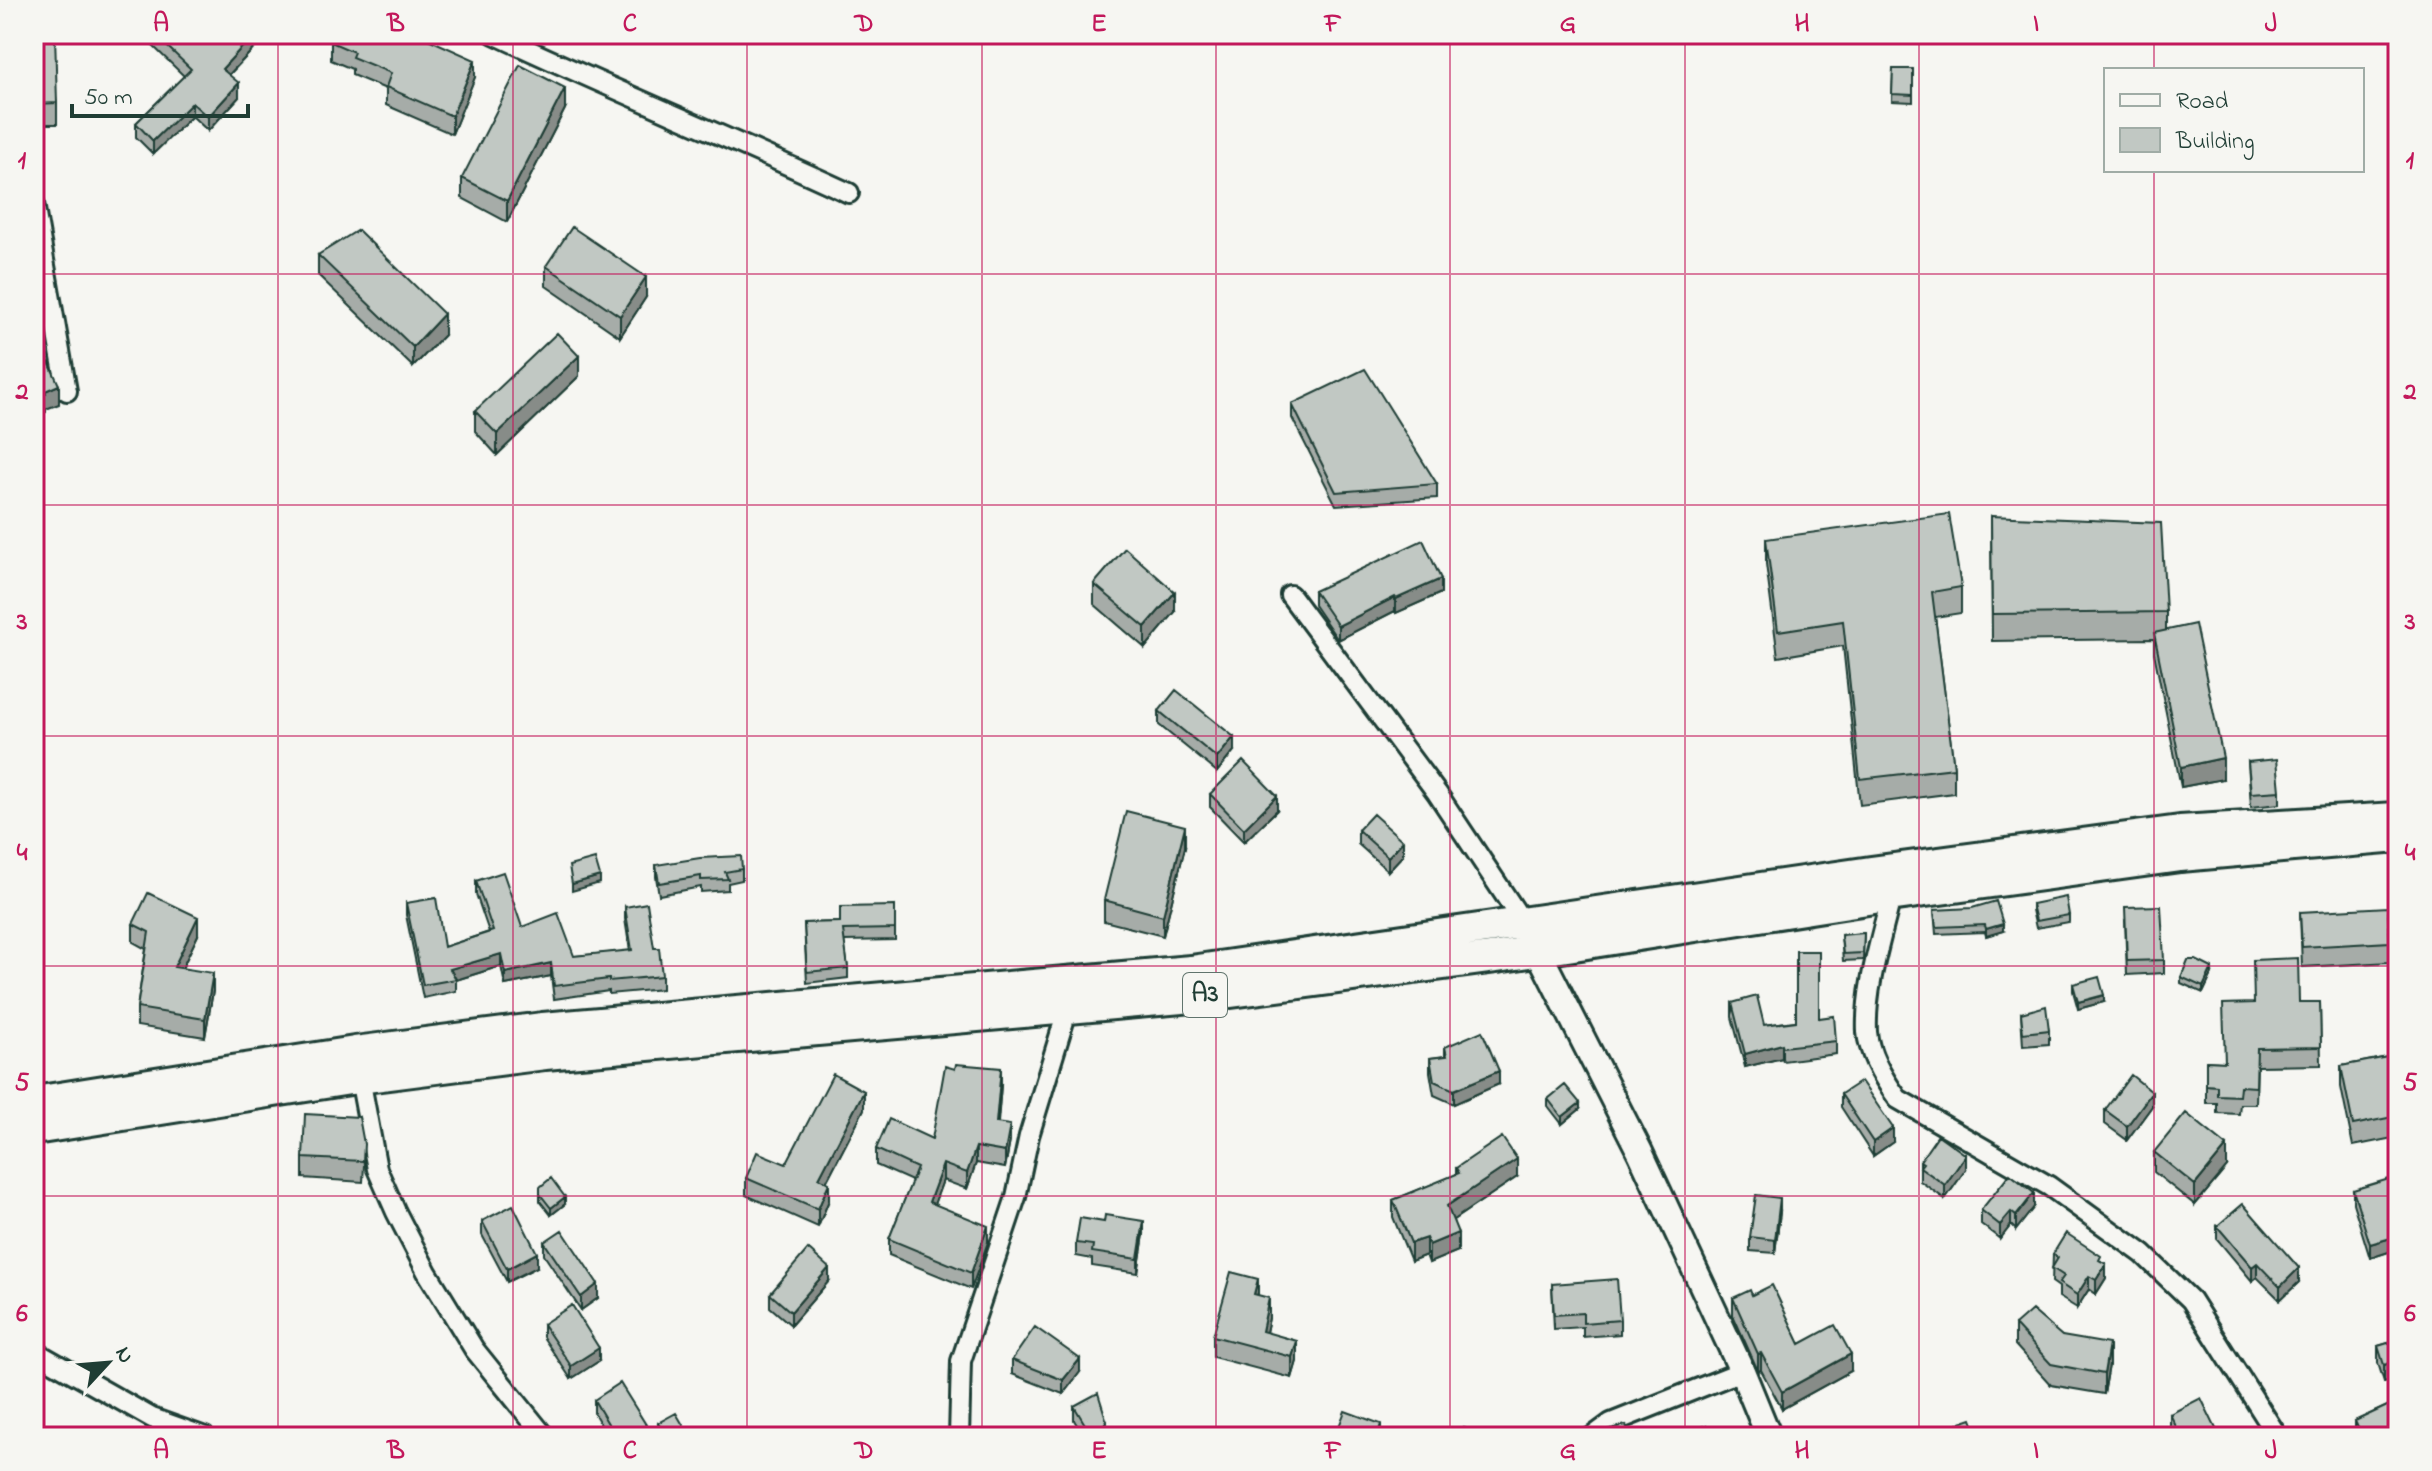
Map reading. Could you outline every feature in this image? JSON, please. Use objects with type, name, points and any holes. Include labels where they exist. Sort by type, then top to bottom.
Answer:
[{"type":"main road","name":"A3","points":[[34,1102],[346,1054],[1068,1008],[1193,997],[1871,872],[2180,831],[2398,817]]},
{"type":"main road","name":"A3","points":[[34,1129],[360,1078],[544,1041],[1891,897],[2180,856],[2398,837]]},
{"type":"street","points":[[494,34],[849,193]]},
{"type":"street","points":[[34,203],[67,391]]},
{"type":"street","points":[[1290,595],[1437,793],[1531,937],[1640,1152],[1742,1371],[1769,1437]]},
{"type":"street","points":[[1891,897],[1871,981],[1867,1034],[1884,1080],[1898,1099],[2049,1186],[2143,1254],[2191,1300],[2278,1437]]},
{"type":"street","points":[[959,1437],[961,1361],[1016,1197],[1029,1136],[1068,1008]]},
{"type":"street","points":[[360,1078],[377,1169],[396,1212],[427,1272],[474,1349],[545,1437]]},
{"type":"street","points":[[34,1351],[152,1418],[205,1437]]},
{"type":"street","points":[[1592,1437],[1611,1423],[1742,1371]]},
{"type":"building","points":[[34,34],[55,34],[57,103],[34,104]]},
{"type":"building","points":[[154,34],[191,34],[194,38],[198,34],[254,34],[222,69],[239,83],[208,117],[192,103],[153,141],[136,123],[191,69]]},
{"type":"building","points":[[334,34],[417,34],[475,60],[452,116],[386,87],[391,73],[352,57],[354,52],[331,42]]},
{"type":"building","points":[[520,65],[565,88],[507,201],[462,178]]},
{"type":"building","points":[[1893,69],[1913,69],[1913,95],[1892,94]]},
{"type":"building","points":[[572,227],[646,277],[620,316],[546,266]]},
{"type":"building","points":[[358,230],[444,314],[413,347],[318,255]]},
{"type":"building","points":[[34,265],[38,289],[34,289]]},
{"type":"building","points":[[34,329],[59,385],[34,398]]},
{"type":"building","points":[[557,333],[579,356],[497,434],[475,411]]},
{"type":"building","points":[[1365,369],[1437,484],[1336,492],[1292,404]]},
{"type":"building","points":[[1949,514],[1961,587],[1932,592],[1954,768],[1860,779],[1843,621],[1778,631],[1766,539]]},
{"type":"building","points":[[1991,516],[2161,523],[2166,612],[1992,614]]},
{"type":"building","points":[[1423,540],[1441,579],[1395,597],[1338,626],[1314,591]]},
{"type":"building","points":[[1125,548],[1175,592],[1145,627],[1094,584]]},
{"type":"building","points":[[2195,624],[2223,758],[2181,767],[2154,633]]},
{"type":"building","points":[[1176,690],[1234,737],[1217,758],[1159,711]]},
{"type":"building","points":[[2277,759],[2280,791],[2251,793],[2248,762]]},
{"type":"building","points":[[1243,761],[1277,796],[1244,829],[1210,794]]},
{"type":"building","points":[[1126,811],[1185,826],[1163,916],[1104,900]]},
{"type":"building","points":[[1373,814],[1403,841],[1388,857],[1358,830]]},
{"type":"building","points":[[741,856],[742,869],[725,872],[728,879],[701,880],[701,876],[659,883],[656,865]]},
{"type":"building","points":[[595,859],[600,876],[572,884],[569,866]]},
{"type":"building","points":[[503,872],[522,927],[558,913],[574,956],[632,950],[625,907],[647,903],[654,948],[659,948],[662,976],[554,986],[551,963],[505,973],[501,954],[450,969],[456,979],[423,985],[406,903],[436,898],[444,947],[493,931],[476,881]]},
{"type":"building","points":[[148,893],[198,917],[174,967],[213,973],[205,1019],[137,1008],[149,932],[133,924]]},
{"type":"building","points":[[2066,897],[2069,915],[2036,921],[2032,904]]},
{"type":"building","points":[[1996,901],[2003,924],[1986,929],[1985,925],[1936,927],[1934,910],[1972,908]]},
{"type":"building","points":[[895,906],[895,929],[843,930],[848,968],[807,972],[804,923],[840,922],[840,907]]},
{"type":"building","points":[[2161,906],[2164,960],[2127,961],[2125,907]]},
{"type":"building","points":[[2388,907],[2390,942],[2302,947],[2300,912]]},
{"type":"building","points":[[1864,933],[1863,953],[1843,954],[1841,935]]},
{"type":"building","points":[[1796,951],[1819,951],[1819,1018],[1834,1016],[1836,1041],[1783,1047],[1782,1044],[1745,1054],[1732,1003],[1757,996],[1764,1025],[1796,1021]]},
{"type":"building","points":[[2298,958],[2299,1002],[2320,1002],[2321,1047],[2257,1048],[2256,1087],[2240,1086],[2239,1096],[2217,1095],[2217,1086],[2206,1085],[2206,1061],[2225,1062],[2223,1004],[2254,1003],[2253,960]]},
{"type":"building","points":[[2188,960],[2196,960],[2212,968],[2203,987],[2181,977]]},
{"type":"building","points":[[2099,977],[2104,995],[2078,1002],[2073,984]]},
{"type":"building","points":[[2046,1006],[2049,1030],[2023,1033],[2021,1013]]},
{"type":"building","points":[[1482,1031],[1499,1071],[1454,1090],[1434,1081],[1430,1058],[1447,1056],[1445,1047]]},
{"type":"building","points":[[2398,1055],[2398,1116],[2353,1125],[2341,1066]]},
{"type":"building","points":[[956,1064],[1001,1068],[996,1123],[1010,1125],[1005,1152],[976,1147],[967,1173],[943,1164],[929,1202],[988,1226],[971,1273],[889,1239],[917,1168],[876,1149],[889,1119],[932,1139],[945,1066],[955,1069]]},
{"type":"building","points":[[833,1074],[864,1091],[819,1178],[829,1183],[818,1209],[746,1178],[757,1152],[786,1164]]},
{"type":"building","points":[[2131,1075],[2152,1092],[2127,1126],[2105,1110]]},
{"type":"building","points":[[1861,1081],[1893,1128],[1873,1142],[1841,1094]]},
{"type":"building","points":[[1565,1085],[1580,1103],[1562,1117],[1548,1099]]},
{"type":"building","points":[[2186,1113],[2227,1146],[2195,1185],[2154,1152]]},
{"type":"building","points":[[305,1114],[359,1117],[364,1144],[363,1161],[303,1158]]},
{"type":"building","points":[[1938,1135],[1966,1155],[1945,1185],[1920,1167],[1923,1163],[1920,1161]]},
{"type":"building","points":[[1502,1137],[1517,1159],[1447,1206],[1458,1233],[1429,1245],[1426,1238],[1411,1243],[1393,1200],[1459,1173],[1456,1168]]},
{"type":"building","points":[[2010,1174],[2034,1193],[2016,1216],[2011,1212],[2000,1225],[1981,1210]]},
{"type":"building","points":[[551,1178],[565,1197],[551,1208],[540,1194],[540,1187]]},
{"type":"building","points":[[2389,1179],[2398,1208],[2398,1236],[2370,1244],[2353,1190]]},
{"type":"building","points":[[1756,1195],[1780,1198],[1775,1240],[1750,1237]]},
{"type":"building","points":[[2243,1204],[2299,1268],[2280,1287],[2257,1263],[2252,1267],[2217,1226]]},
{"type":"building","points":[[513,1205],[537,1253],[507,1269],[482,1221]]},
{"type":"building","points":[[1105,1215],[1144,1221],[1138,1259],[1092,1252],[1093,1245],[1076,1243],[1080,1218],[1104,1222]]},
{"type":"building","points":[[562,1230],[598,1284],[581,1297],[544,1242]]},
{"type":"building","points":[[2066,1233],[2101,1256],[2099,1260],[2106,1264],[2096,1280],[2089,1276],[2077,1295],[2059,1283],[2064,1276],[2052,1268],[2058,1258],[2053,1254]]},
{"type":"building","points":[[808,1249],[829,1268],[791,1312],[770,1294]]},
{"type":"building","points":[[1231,1272],[1258,1279],[1254,1294],[1269,1298],[1262,1331],[1297,1341],[1292,1357],[1213,1336]]},
{"type":"building","points":[[1617,1279],[1620,1320],[1583,1323],[1583,1313],[1554,1315],[1552,1284]]},
{"type":"building","points":[[1772,1285],[1800,1344],[1835,1325],[1851,1354],[1782,1392],[1761,1353],[1758,1354],[1733,1298],[1750,1290],[1752,1295]]},
{"type":"building","points":[[572,1305],[599,1348],[571,1366],[543,1324]]},
{"type":"building","points":[[2032,1310],[2062,1336],[2109,1344],[2104,1374],[2051,1364],[2015,1325]]},
{"type":"building","points":[[1035,1327],[1080,1359],[1063,1380],[1012,1360]]},
{"type":"building","points":[[2398,1340],[2398,1385],[2390,1363],[2384,1365],[2378,1346]]},
{"type":"building","points":[[620,1383],[648,1428],[632,1437],[616,1437],[594,1400]]},
{"type":"building","points":[[1098,1393],[1107,1422],[1092,1436],[1074,1406]]},
{"type":"building","points":[[2201,1398],[2220,1437],[2181,1437],[2170,1414]]},
{"type":"building","points":[[2398,1401],[2398,1437],[2362,1437],[2355,1421]]},
{"type":"building","points":[[1345,1411],[1381,1424],[1377,1437],[1335,1437]]},
{"type":"building","points":[[676,1413],[690,1437],[666,1437],[658,1423]]},
{"type":"building","points":[[1972,1419],[1979,1437],[1959,1437],[1954,1425]]},
{"type":"building","points":[[1626,1425],[1630,1437],[1609,1437],[1607,1430]]},
{"type":"building","points":[[1706,1426],[1709,1437],[1662,1437]]},
{"type":"building","points":[[1464,1428],[1483,1437],[1459,1437]]}]
